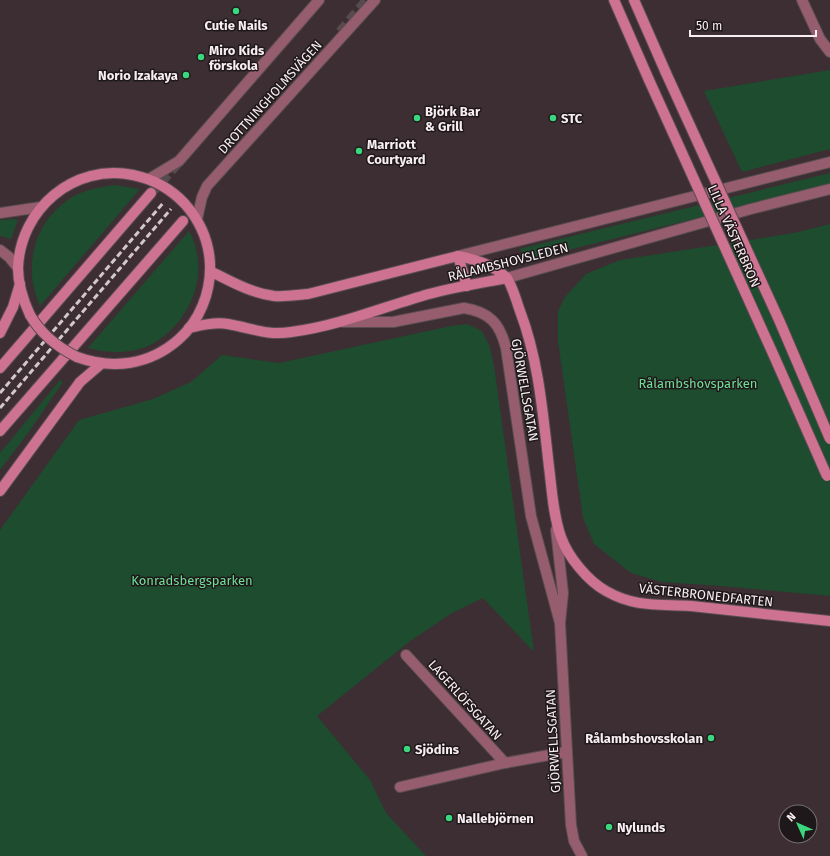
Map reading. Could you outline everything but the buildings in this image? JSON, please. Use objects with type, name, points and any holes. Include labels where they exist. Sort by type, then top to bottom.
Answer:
[{"type":"main road","name":"LILLA VÄSTERBRON","points":[[614,0],[830,483]]},
{"type":"main road","name":"LILLA VÄSTERBRON","points":[[634,0],[779,320],[830,439]]},
{"type":"main road","points":[[117,172],[149,179],[171,191],[181,200],[197,219],[207,244],[210,257],[209,283],[202,307],[182,337],[165,350],[145,360],[123,364],[101,364],[77,357],[52,342],[42,332],[30,315],[23,300],[18,268],[22,242],[33,218],[41,207],[48,199],[74,181],[95,175],[117,172]]},
{"type":"main road","points":[[0,368],[151,193]]},
{"type":"main road","points":[[0,431],[183,221]]},
{"type":"main road","points":[[467,286],[458,256],[474,259],[494,268],[507,278]]},
{"type":"main road","name":"RÅLAMBSHOVSLEDEN","points":[[210,271],[254,292],[273,296],[291,296],[308,294],[458,256]]},
{"type":"main road","name":"RÅLAMBSHOVSLEDEN","points":[[189,328],[214,323],[227,324],[277,334],[292,332],[338,322],[430,294],[507,278]]},
{"type":"main road","name":"GJÖRWELLSGATAN","points":[[507,278],[526,326],[531,345],[543,417],[554,512]]},
{"type":"main road","points":[[0,333],[13,307],[20,284]]},
{"type":"main road","points":[[0,491],[80,382],[101,364]]},
{"type":"main road","name":"VÄSTERBRONEDFARTEN","points":[[554,512],[562,538],[574,561],[599,586],[625,600],[645,605],[690,606],[830,621]]},
{"type":"street","name":"DROTTNINGHOLMSVÄGEN","points":[[149,179],[179,161],[319,0]]},
{"type":"street","name":"DROTTNINGHOLMSVÄGEN","points":[[197,219],[202,197],[207,186],[375,0]]},
{"type":"street","points":[[802,0],[820,39],[830,52]]},
{"type":"street","name":"RÅLAMBSHOVSLEDEN","points":[[458,256],[830,162]]},
{"type":"street","name":"RÅLAMBSHOVSLEDEN","points":[[507,278],[751,209],[830,189]]},
{"type":"street","points":[[0,213],[41,207]]},
{"type":"street","points":[[0,250],[9,257],[18,268]]},
{"type":"street","name":"GJÖRWELLSGATAN","points":[[338,322],[393,322],[464,308],[475,310],[495,322],[503,334],[506,348],[518,420],[531,516],[560,623]]},
{"type":"street","name":"GJÖRWELLSGATAN","points":[[554,512],[563,593],[560,623],[571,825],[574,841],[582,856]]},
{"type":"street","name":"LAGERLÖFSGATAN","points":[[406,655],[505,763]]},
{"type":"street","points":[[400,787],[505,763],[566,752]]},
{"type":"green space","points":[[830,70],[830,149],[742,172],[704,91]]},
{"type":"green space","points":[[830,173],[830,185],[528,260],[519,249]]},
{"type":"green space","points":[[115,185],[140,189],[40,306],[34,290],[32,258],[42,229],[51,215],[62,204],[76,195],[100,187]]},
{"type":"green space","points":[[0,220],[18,220],[11,239],[0,236]]},
{"type":"green space","name":"Rålambshovsparken","points":[[830,224],[830,596],[662,582],[631,573],[594,544],[583,518],[558,341],[558,311],[565,297],[586,274],[620,260],[794,233]]},
{"type":"green space","points":[[189,231],[195,246],[198,262],[198,278],[188,308],[179,322],[154,343],[146,347],[121,352],[88,348]]},
{"type":"green space","name":"Konradsbergsparken","points":[[467,324],[482,331],[490,347],[494,366],[534,652],[483,598],[452,613],[409,642],[317,716],[370,780],[386,813],[426,856],[0,856],[0,530],[79,420],[153,399],[191,382],[222,355],[279,363],[451,326]]},
{"type":"green space","points":[[60,380],[63,382],[28,433],[0,470],[0,453]]},
{"type":"tunnel","points":[[340,32],[367,0]]},
{"type":"tunnel","points":[[151,193],[179,162]]},
{"type":"railway","points":[[0,393],[164,202]]},
{"type":"railway","points":[[0,408],[171,209]]},
{"type":"place","name":"Cutie Nails","points":[[236,11]]},
{"type":"place","name":"Miro Kids förskola","points":[[201,57]]},
{"type":"place","name":"Norio Izakaya","points":[[186,75]]},
{"type":"place","name":"Björk Bar & Grill","points":[[417,118]]},
{"type":"place","name":"STC","points":[[553,118]]},
{"type":"place","name":"Marriott Courtyard","points":[[359,151]]},
{"type":"place","name":"Rålambshovsskolan","points":[[711,738]]},
{"type":"place","name":"Sjödins","points":[[407,749]]},
{"type":"place","name":"Nallebjörnen","points":[[449,818]]},
{"type":"place","name":"Nylunds","points":[[609,827]]}]
